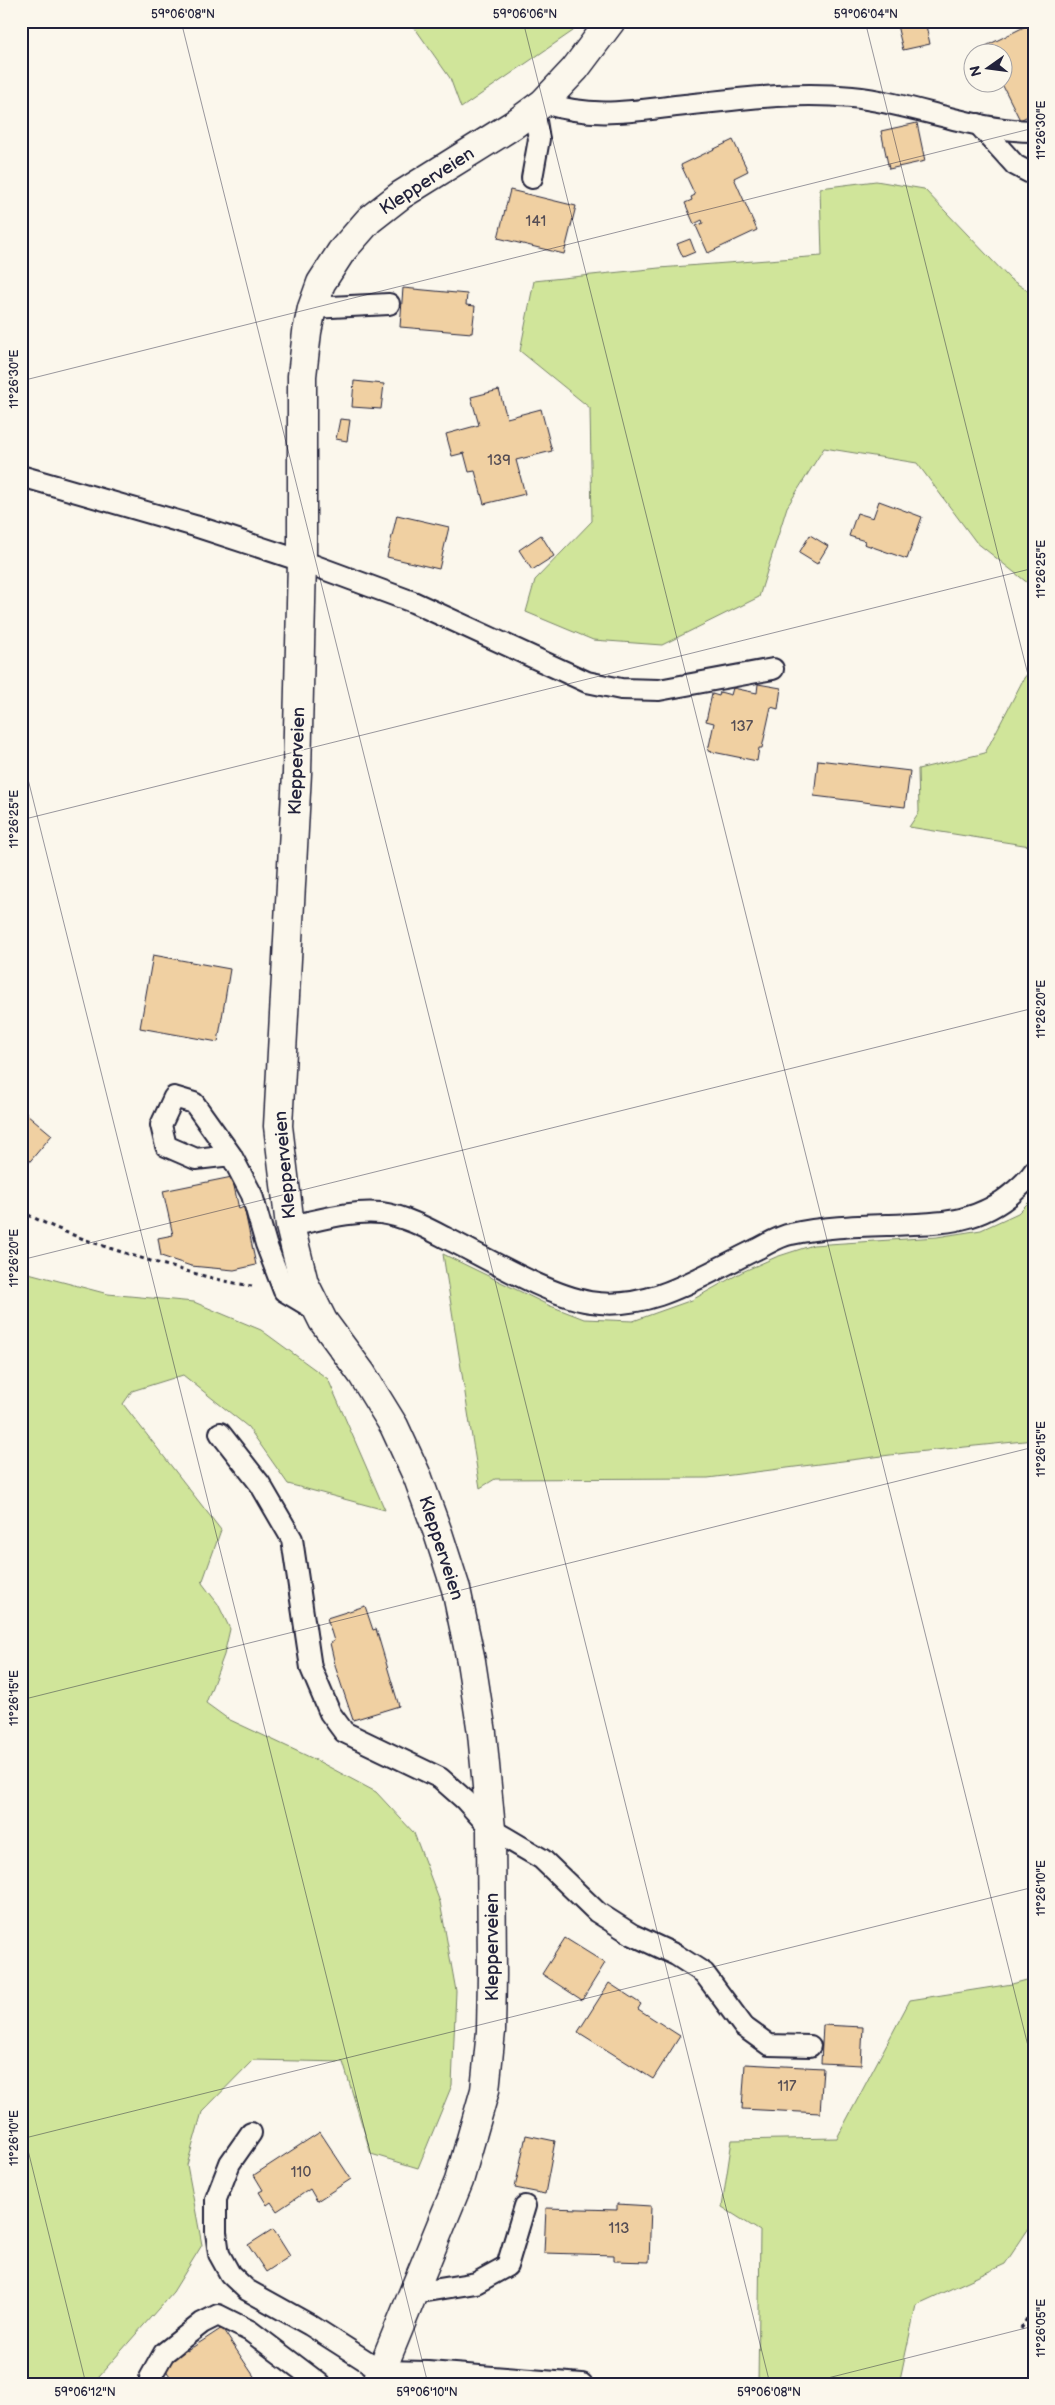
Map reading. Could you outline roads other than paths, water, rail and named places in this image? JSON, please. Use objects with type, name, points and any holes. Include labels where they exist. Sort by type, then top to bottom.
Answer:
[{"type":"street","name":"Klepperveien","points":[[379,2377],[459,2181],[485,2090],[491,2031],[492,1984],[490,1829],[482,1733],[471,1660],[456,1589],[438,1533],[418,1478],[394,1426],[319,1312],[304,1283],[290,1226],[278,1126],[297,773],[302,561],[302,376],[312,308],[321,283],[341,252],[369,220],[401,195],[514,125],[538,106],[575,69],[611,21]]},
{"type":"lane","points":[[532,178],[539,139],[538,106],[570,111],[623,114],[739,100],[799,96],[850,97],[898,104],[1011,131],[1034,131]]},
{"type":"lane","points":[[978,124],[1015,165],[1034,175]]},
{"type":"lane","points":[[312,308],[389,304]]},
{"type":"lane","points":[[21,476],[195,526],[302,561],[413,602],[587,682],[621,689],[659,690],[773,668]]},
{"type":"lane","points":[[231,1156],[252,1195],[266,1244],[284,1291],[319,1312]]},
{"type":"lane","points":[[290,1226],[344,1215],[382,1213],[407,1219],[571,1297],[614,1304],[639,1301],[664,1294],[790,1234],[848,1226],[932,1224],[965,1219],[988,1209],[1009,1196],[1034,1171]]},
{"type":"lane","points":[[220,1433],[260,1484],[292,1539],[311,1668],[330,1713],[344,1732],[440,1778],[465,1800],[490,1829],[542,1859],[597,1912],[633,1935],[676,1955],[704,1973],[744,2027],[769,2045],[810,2046]]},
{"type":"lane","points":[[251,2133],[230,2163],[216,2199],[216,2232],[219,2254],[230,2274],[247,2290],[310,2325],[379,2377],[428,2372],[582,2384]]},
{"type":"lane","points":[[414,2293],[476,2284],[507,2266],[525,2206]]},
{"type":"lane","points":[[150,2378],[164,2353],[202,2324],[218,2315],[250,2331],[311,2382]]}]
